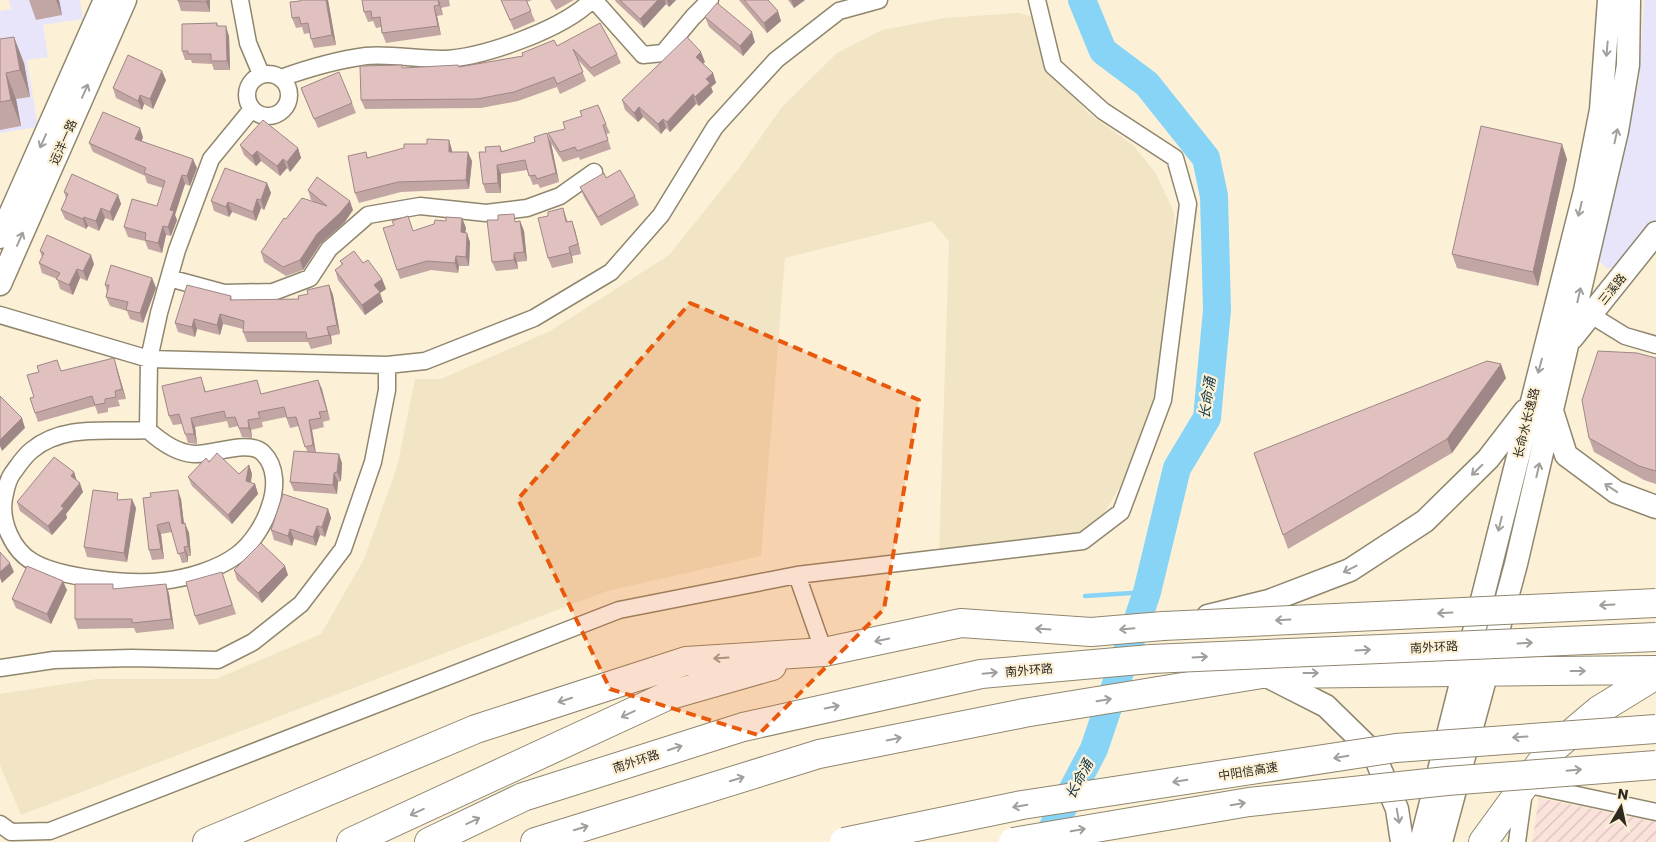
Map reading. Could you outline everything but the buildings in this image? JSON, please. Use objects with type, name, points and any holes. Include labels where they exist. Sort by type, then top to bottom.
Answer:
[{"type":"highway","points":[[351,842],[667,696],[824,652],[961,623],[1091,632],[1163,626],[1656,603]]},
{"type":"highway","name":"南外环路","points":[[429,842],[523,797],[743,726],[981,674],[1152,659],[1656,637]]},
{"type":"highway","points":[[208,842],[476,729],[686,661],[824,652]]},
{"type":"highway","points":[[535,842],[819,754],[1056,708],[1262,674],[1656,670]]},
{"type":"highway","points":[[1483,842],[1548,753],[1599,710],[1656,675]]},
{"type":"highway","name":"中阳信高速","points":[[844,842],[1022,805],[1396,748],[1656,729]]},
{"type":"highway","points":[[1013,842],[1249,802],[1447,781],[1656,765]]},
{"type":"street","name":"远洋一路","points":[[0,238],[105,0]]},
{"type":"street","name":"远洋一路","points":[[0,284],[125,0]]},
{"type":"street","points":[[240,0],[248,43],[261,74]]},
{"type":"street","points":[[281,78],[322,63],[368,56],[444,59],[491,50],[542,33],[584,8],[593,0],[643,55],[662,53],[710,0]]},
{"type":"street","points":[[0,315],[148,359],[387,365],[425,361],[534,318],[612,272],[661,215],[715,127],[776,60],[839,11],[879,0]]},
{"type":"street","points":[[0,824],[11,832],[50,831],[619,610],[797,575],[1083,541],[1121,512],[1163,400],[1188,204],[1175,158],[1103,111],[1052,66],[1037,0]]},
{"type":"street","name":"长命水长逸路","points":[[1441,842],[1530,404],[1585,191],[1601,110],[1609,0]]},
{"type":"street","name":"长命水长逸路","points":[[1420,842],[1476,672],[1516,564],[1618,131],[1628,65],[1629,0]]},
{"type":"street","points":[[268,73],[281,78],[289,90],[289,97],[283,110],[271,116],[264,116],[252,109],[246,96],[247,89],[254,78],[268,73]]},
{"type":"street","points":[[148,430],[128,432],[99,430],[57,436],[31,450],[8,478],[0,511],[9,538],[33,562],[76,576],[118,581],[162,581],[208,570],[238,555],[265,522],[274,494],[272,465],[262,452],[246,446],[192,454],[164,444],[148,430],[148,359],[169,278],[211,160],[252,109]]},
{"type":"street","points":[[169,278],[224,293],[273,292],[310,278],[329,249],[368,215],[420,206],[486,212],[526,208],[560,196],[594,172]]},
{"type":"street","name":"三溪路","points":[[1568,344],[1656,234]]},
{"type":"street","points":[[1586,264],[1600,275],[1621,277]]},
{"type":"street","points":[[1591,315],[1625,336],[1656,345]]},
{"type":"street","points":[[0,668],[54,660],[132,658],[218,660],[260,636],[301,604],[343,549],[373,462],[387,390],[387,365]]},
{"type":"street","points":[[1163,626],[1269,601],[1350,570],[1425,521],[1488,459],[1530,404]]},
{"type":"street","points":[[1552,411],[1566,455],[1616,492],[1656,507]]},
{"type":"street","points":[[797,575],[824,652]]},
{"type":"street","points":[[1262,674],[1326,706],[1373,752],[1397,808],[1402,842]]},
{"type":"street","points":[[1517,842],[1525,784],[1656,812]]},
{"type":"highlighted area","points":[[690,303],[919,400],[884,609],[758,735],[610,689],[518,499]]},
{"type":"shaded area","points":[[9,0],[80,0],[83,19],[43,25],[48,57],[27,60],[38,127],[0,133],[0,11],[11,9]]},
{"type":"shaded area","points":[[1644,0],[1656,0],[1656,219],[1617,269],[1606,268],[1598,259],[1639,81]]},
{"type":"shaded area","points":[[1019,13],[1040,19],[1058,78],[1088,113],[1133,145],[1155,172],[1174,212],[1175,313],[1158,396],[1126,476],[1088,541],[939,555],[949,241],[932,221],[785,258],[761,556],[607,591],[21,815],[0,765],[0,694],[97,679],[216,679],[321,634],[364,559],[397,467],[415,379],[441,379],[550,331],[669,255],[739,168],[782,107],[837,53],[882,30],[945,18]]},
{"type":"shaded area","points":[[1539,798],[1656,822],[1656,842],[1532,842]]},
{"type":"waterway","name":"长命涌","points":[[1045,842],[1094,749],[1147,592],[1177,468],[1207,418],[1217,310],[1214,196],[1206,158],[1147,84],[1103,51],[1082,0]]},
{"type":"waterway","points":[[1085,596],[1147,592]]}]
